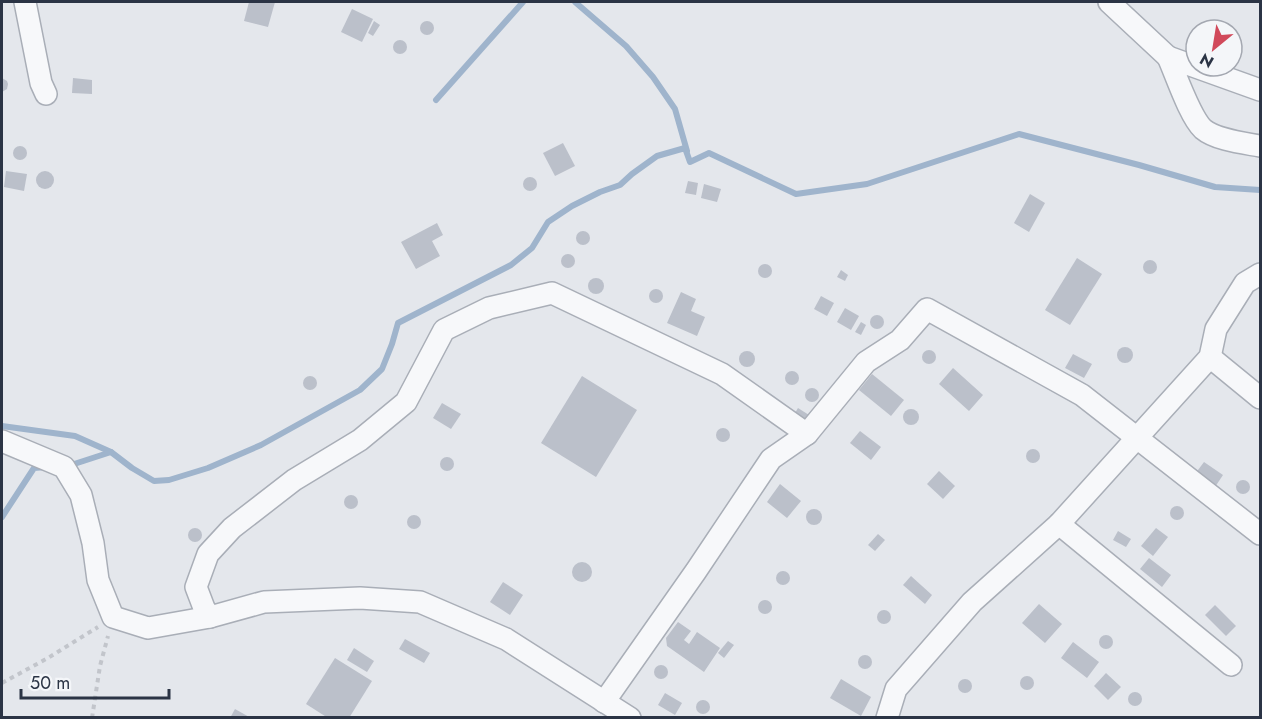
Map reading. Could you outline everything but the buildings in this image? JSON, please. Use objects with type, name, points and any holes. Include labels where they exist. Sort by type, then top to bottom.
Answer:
[{"type":"street","points":[[25,2],[41,83],[46,94]]},
{"type":"street","points":[[1109,2],[1168,57],[1260,90]]},
{"type":"street","points":[[1168,57],[1193,115],[1202,128],[1223,138],[1260,146]]},
{"type":"street","points":[[887,717],[896,689],[972,602],[1059,524],[1210,357],[1216,329],[1245,283],[1260,274]]},
{"type":"street","points":[[210,616],[204,608],[196,587],[208,554],[232,528],[294,480],[360,440],[406,402],[444,330],[489,308],[552,293],[722,374],[807,434]]},
{"type":"street","points":[[604,702],[771,459],[807,434],[866,362],[900,340],[927,309],[1082,395],[1260,534]]},
{"type":"street","points":[[1210,357],[1260,398]]},
{"type":"street","points":[[2,441],[64,467],[81,495],[93,543],[98,580],[113,617],[148,628],[210,616],[264,602],[360,598],[420,602],[506,639],[630,717]]},
{"type":"street","points":[[1059,524],[1231,665]]},
{"type":"path","points":[[2,683],[48,658],[113,617]]},
{"type":"path","points":[[92,717],[100,666],[113,617]]},
{"type":"waterway","points":[[436,100],[523,2]]},
{"type":"waterway","points":[[575,2],[626,46],[653,77],[675,109],[687,151]]},
{"type":"waterway","points":[[2,426],[75,436],[111,452],[154,481],[169,480],[208,468],[261,445],[360,390],[382,369],[398,323],[511,265],[532,248],[548,222],[572,206],[620,185],[657,156],[685,148],[690,162],[709,153],[796,194],[867,184],[1019,134],[1215,187],[1260,190]]},
{"type":"waterway","points":[[68,466],[111,452]]},
{"type":"waterway","points":[[2,517],[34,468],[46,467]]}]
